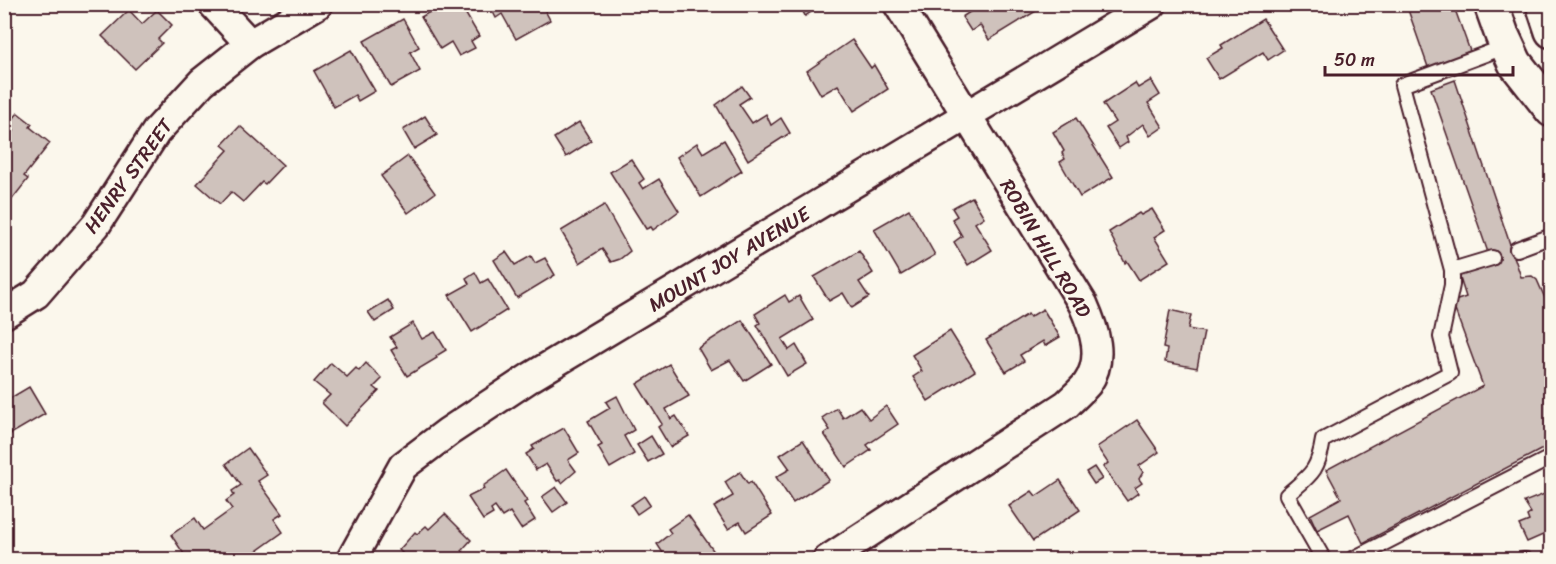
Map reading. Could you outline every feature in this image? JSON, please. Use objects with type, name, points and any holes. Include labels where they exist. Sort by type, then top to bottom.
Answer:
[{"type":"main road","points":[[1491,4],[1515,63],[1551,110]]},
{"type":"main road","points":[[1543,4],[1551,31]]},
{"type":"street","points":[[213,4],[250,44]]},
{"type":"street","name":"HENRY STREET","points":[[4,314],[36,294],[96,225],[156,132],[202,82],[250,44],[318,4]]},
{"type":"street","name":"ROBIN HILL ROAD","points":[[827,560],[1067,404],[1087,383],[1097,359],[1095,330],[1083,304],[898,4]]},
{"type":"street","name":"MOUNT JOY AVENUE","points":[[351,560],[403,466],[448,432],[541,371],[1152,4]]},
{"type":"lane","points":[[1324,560],[1287,495],[1314,471],[1323,440],[1450,374],[1441,337],[1452,285],[1452,270],[1402,85],[1507,46]]},
{"type":"lane","points":[[1517,249],[1551,236]]},
{"type":"lane","points":[[1452,270],[1492,258]]},
{"type":"lane","points":[[1351,560],[1551,457]]},
{"type":"building","points":[[439,4],[460,4],[479,36],[471,41],[475,48],[459,56],[451,42],[440,49],[421,17],[440,6]]},
{"type":"building","points":[[489,4],[543,4],[550,20],[516,39],[502,14],[496,18]]},
{"type":"building","points":[[800,4],[823,4],[805,16]]},
{"type":"building","points":[[982,4],[1032,4],[1036,11],[989,40],[980,25],[971,31],[962,17]]},
{"type":"building","points":[[1406,4],[1453,4],[1470,51],[1429,70]]},
{"type":"building","points":[[129,10],[142,24],[157,10],[172,25],[158,39],[162,43],[135,69],[102,36]]},
{"type":"building","points":[[403,19],[419,47],[410,52],[420,71],[391,87],[364,41]]},
{"type":"building","points":[[1263,19],[1283,50],[1268,60],[1263,52],[1219,79],[1206,58],[1223,48],[1221,45]]},
{"type":"building","points":[[852,40],[871,68],[874,65],[888,89],[854,111],[838,85],[821,95],[807,71]]},
{"type":"building","points":[[351,50],[375,91],[358,101],[355,95],[334,107],[314,71]]},
{"type":"building","points":[[1151,80],[1160,95],[1148,103],[1163,127],[1150,136],[1143,124],[1126,137],[1128,142],[1119,148],[1106,128],[1115,122],[1103,104],[1135,83],[1138,88]]},
{"type":"building","points":[[1455,80],[1521,277],[1532,276],[1537,280],[1552,314],[1552,444],[1363,543],[1349,514],[1317,530],[1310,515],[1341,498],[1326,470],[1483,386],[1452,302],[1466,297],[1459,275],[1463,274],[1462,271],[1491,261],[1431,89]]},
{"type":"building","points":[[742,86],[750,97],[739,104],[752,123],[766,114],[771,125],[781,118],[790,133],[748,160],[716,105]]},
{"type":"building","points":[[18,113],[32,124],[30,127],[50,143],[24,176],[28,179],[10,202],[4,197],[4,143],[14,131],[7,126]]},
{"type":"building","points":[[425,116],[437,135],[414,149],[403,130]]},
{"type":"building","points":[[1076,118],[1113,177],[1080,197],[1060,162],[1065,159],[1062,153],[1064,151],[1053,132]]},
{"type":"building","points":[[579,122],[591,141],[566,157],[554,138]]},
{"type":"building","points":[[240,126],[283,165],[243,202],[231,192],[220,204],[197,184],[228,150],[222,145]]},
{"type":"building","points":[[724,140],[742,171],[701,197],[677,157],[697,143],[703,153]]},
{"type":"building","points":[[408,156],[435,193],[408,213],[381,176]]},
{"type":"building","points":[[631,159],[644,179],[639,183],[643,189],[659,179],[679,211],[653,230],[651,227],[646,229],[610,172]]},
{"type":"building","points":[[972,197],[984,217],[975,223],[992,250],[968,265],[954,242],[962,236],[952,219],[957,216],[952,208]]},
{"type":"building","points":[[604,205],[630,251],[620,259],[611,262],[602,249],[580,263],[561,231]]},
{"type":"building","points":[[909,209],[935,255],[901,275],[874,229]]},
{"type":"building","points":[[1152,209],[1165,230],[1154,237],[1169,261],[1139,280],[1127,261],[1125,263],[1109,232],[1139,213],[1141,215]]},
{"type":"building","points":[[859,251],[873,273],[859,282],[869,297],[852,308],[843,293],[829,301],[814,277]]},
{"type":"building","points":[[506,252],[515,265],[531,256],[535,263],[545,258],[555,275],[517,298],[494,260]]},
{"type":"building","points":[[475,272],[481,283],[488,279],[507,310],[472,332],[449,295],[469,284],[466,278]]},
{"type":"building","points":[[785,295],[789,302],[799,296],[813,320],[782,339],[789,350],[796,345],[807,364],[787,376],[757,325],[760,323],[755,314]]},
{"type":"building","points":[[388,300],[394,310],[375,322],[368,312]]},
{"type":"building","points":[[1043,309],[1060,337],[1045,346],[1043,341],[1020,355],[1024,361],[1006,372],[986,340],[1028,314],[1030,317]]},
{"type":"building","points":[[1170,310],[1191,315],[1188,329],[1204,332],[1197,368],[1165,362],[1167,349],[1163,348]]},
{"type":"building","points":[[742,320],[771,364],[744,381],[730,360],[711,370],[698,348]]},
{"type":"building","points":[[413,323],[422,339],[435,332],[446,350],[407,376],[391,350],[397,347],[390,337]]},
{"type":"building","points":[[950,331],[975,371],[928,401],[913,377],[922,371],[912,355]]},
{"type":"building","points":[[331,363],[347,377],[356,368],[359,371],[366,363],[382,379],[374,387],[379,391],[345,426],[322,403],[330,395],[314,382]]},
{"type":"building","points":[[669,364],[689,396],[666,409],[671,419],[676,416],[689,436],[670,447],[658,427],[662,424],[637,384]]},
{"type":"building","points":[[29,387],[45,414],[4,438],[4,393],[9,399]]},
{"type":"building","points":[[617,396],[634,430],[624,436],[634,454],[610,468],[598,447],[602,445],[588,421],[610,408],[606,402]]},
{"type":"building","points":[[886,406],[898,424],[867,445],[871,450],[846,467],[824,434],[830,430],[822,418],[837,408],[843,418],[860,407],[869,419]]},
{"type":"building","points":[[1137,420],[1159,452],[1139,466],[1143,472],[1139,479],[1142,483],[1135,488],[1138,493],[1127,501],[1103,467],[1108,463],[1097,447]]},
{"type":"building","points":[[564,428],[579,453],[568,460],[576,471],[562,483],[560,480],[557,481],[546,464],[536,470],[526,454],[534,449],[532,446]]},
{"type":"building","points":[[651,436],[662,454],[648,462],[637,445]]},
{"type":"building","points":[[803,440],[829,480],[793,503],[776,477],[790,469],[780,455]]},
{"type":"building","points":[[248,448],[267,475],[258,481],[282,514],[274,519],[283,532],[244,560],[188,560],[171,535],[195,518],[203,530],[232,509],[226,501],[234,495],[232,491],[241,485],[226,464]]},
{"type":"building","points":[[1094,467],[1102,479],[1094,484],[1086,472]]},
{"type":"building","points":[[506,470],[527,501],[524,503],[535,520],[521,529],[510,512],[502,517],[495,507],[491,510],[493,514],[483,520],[468,497],[484,489],[483,486]]},
{"type":"building","points":[[740,472],[748,484],[751,482],[772,515],[746,532],[740,522],[728,529],[714,507],[733,496],[725,482]]},
{"type":"building","points":[[1060,480],[1080,510],[1033,541],[1009,506],[1032,491],[1036,496]]},
{"type":"building","points":[[556,487],[567,502],[553,512],[542,497]]},
{"type":"building","points":[[1552,491],[1552,531],[1527,542],[1519,525],[1529,521],[1527,516],[1531,513],[1524,502]]},
{"type":"building","points":[[644,496],[650,505],[637,514],[631,505]]},
{"type":"building","points":[[445,514],[471,540],[462,550],[464,553],[458,560],[409,560],[399,550],[415,532],[417,534],[426,526],[429,529]]},
{"type":"building","points":[[688,515],[715,553],[706,560],[653,560],[663,553],[657,544],[671,533],[668,529]]}]
